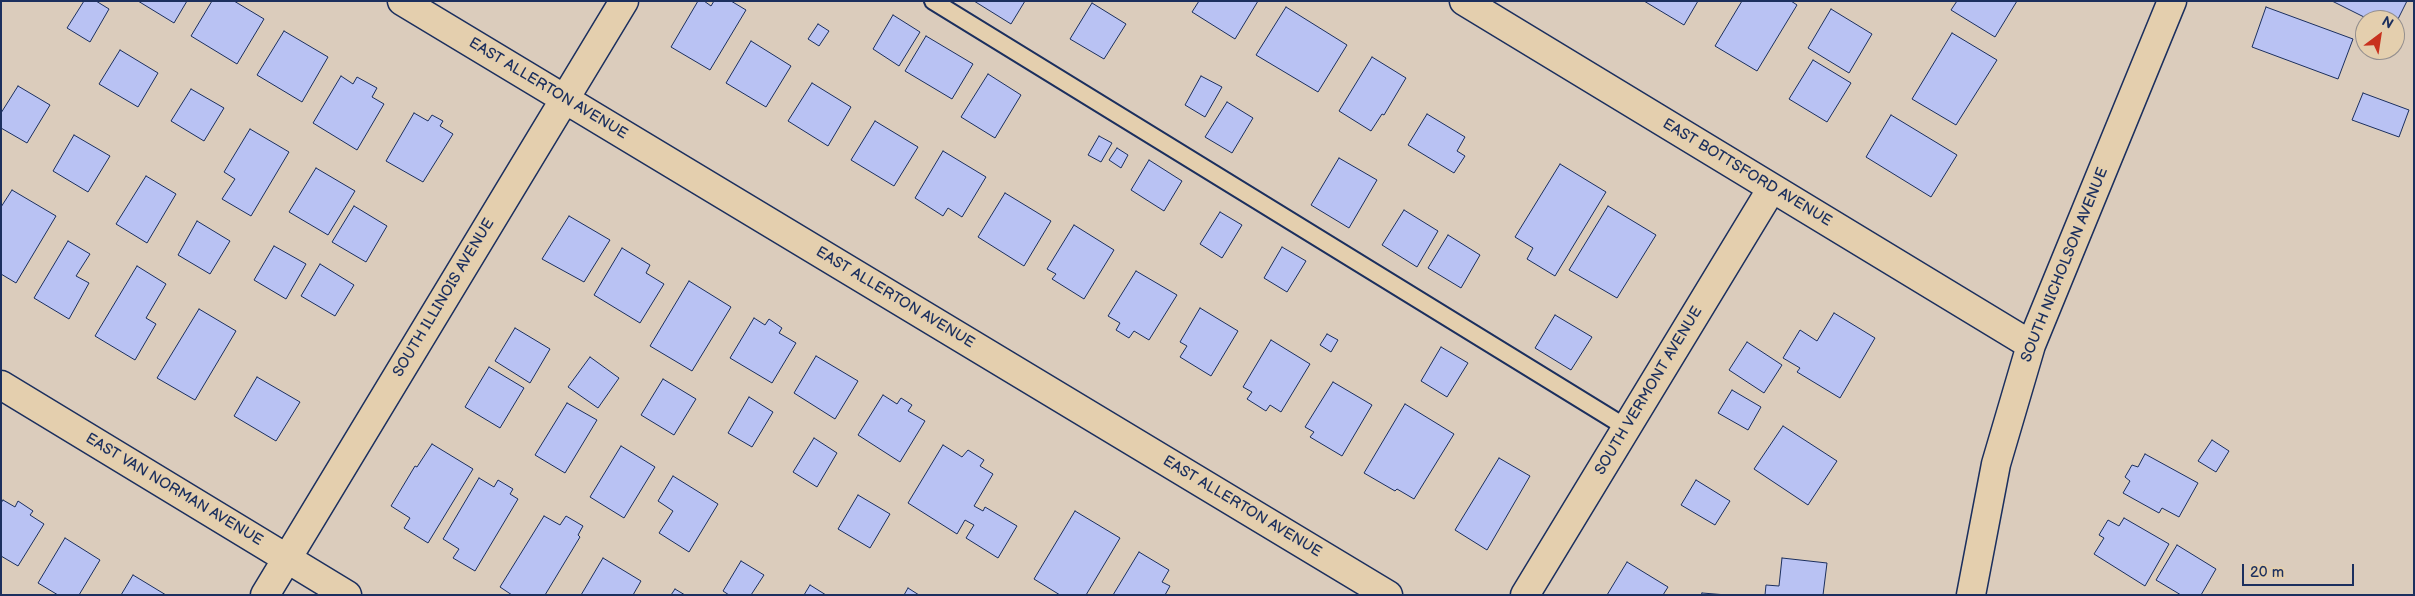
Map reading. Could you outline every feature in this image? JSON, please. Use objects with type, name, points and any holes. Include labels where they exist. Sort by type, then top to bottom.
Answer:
[{"type":"street","name":"EAST ALLERTON AVENUE","points":[[402,1],[1388,595]]},
{"type":"street","name":"SOUTH ILLINOIS AVENUE","points":[[265,595],[624,1]]},
{"type":"street","name":"EAST BOTTSFORD AVENUE","points":[[1464,1],[2031,345]]},
{"type":"street","name":"SOUTH NICHOLSON AVENUE","points":[[1971,595],[1996,464],[2031,345],[2172,1]]},
{"type":"street","name":"SOUTH VERMONT AVENUE","points":[[1526,595],[1772,188]]},
{"type":"street","name":"EAST VAN NORMAN AVENUE","points":[[1,385],[347,595]]},
{"type":"lane","points":[[932,1],[1627,428]]},
{"type":"building","points":[[84,1],[96,1],[109,9],[90,42],[67,28]]},
{"type":"building","points":[[138,1],[187,1],[174,23]]},
{"type":"building","points":[[212,1],[234,1],[264,19],[237,64],[191,36]]},
{"type":"building","points":[[698,1],[704,1],[711,6],[714,1],[731,1],[746,10],[710,70],[671,47]]},
{"type":"building","points":[[974,1],[1025,1],[1011,24]]},
{"type":"building","points":[[1199,1],[1258,1],[1235,39],[1192,12]]},
{"type":"building","points":[[1644,1],[1698,1],[1684,25]]},
{"type":"building","points":[[1742,1],[1791,1],[1797,5],[1757,71],[1715,46]]},
{"type":"building","points":[[1957,1],[2017,1],[1995,37],[1951,10]]},
{"type":"building","points":[[2332,1],[2407,1],[2402,10],[2355,10],[2355,12]]},
{"type":"building","points":[[1092,3],[1126,24],[1104,59],[1070,39]]},
{"type":"building","points":[[1286,7],[1347,45],[1318,92],[1256,55]]},
{"type":"building","points":[[2266,7],[2353,39],[2338,79],[2252,47]]},
{"type":"building","points":[[1831,9],[1872,34],[1849,73],[1808,48]]},
{"type":"building","points":[[893,15],[920,32],[899,66],[873,49]]},
{"type":"building","points":[[818,24],[829,31],[819,46],[808,39]]},
{"type":"building","points":[[284,31],[328,57],[302,102],[257,75]]},
{"type":"building","points":[[1952,33],[1997,60],[1956,125],[1912,99]]},
{"type":"building","points":[[926,36],[973,64],[952,99],[905,71]]},
{"type":"building","points":[[751,41],[791,66],[766,107],[726,83]]},
{"type":"building","points":[[120,50],[158,73],[138,107],[99,84]]},
{"type":"building","points":[[1372,57],[1406,78],[1384,115],[1382,114],[1371,131],[1339,111]]},
{"type":"building","points":[[1813,60],[1851,83],[1827,122],[1789,99]]},
{"type":"building","points":[[988,74],[1021,95],[995,138],[961,117]]},
{"type":"building","points":[[341,76],[353,84],[357,77],[377,88],[372,97],[384,104],[357,150],[313,123]]},
{"type":"building","points":[[1201,76],[1222,87],[1205,117],[1185,105]]},
{"type":"building","points":[[812,83],[851,107],[828,146],[788,121]]},
{"type":"building","points":[[18,86],[50,105],[27,143],[1,128],[1,113]]},
{"type":"building","points":[[191,89],[224,108],[204,141],[171,121]]},
{"type":"building","points":[[2363,93],[2409,110],[2399,137],[2352,120]]},
{"type":"building","points":[[1227,102],[1253,118],[1232,153],[1205,137]]},
{"type":"building","points":[[414,113],[428,121],[432,115],[443,121],[440,126],[453,134],[423,182],[386,161]]},
{"type":"building","points":[[1427,114],[1465,137],[1457,151],[1465,156],[1454,173],[1408,145]]},
{"type":"building","points":[[1891,115],[1957,155],[1931,197],[1866,157]]},
{"type":"building","points":[[875,121],[918,147],[894,186],[851,160]]},
{"type":"building","points":[[250,129],[289,152],[251,216],[222,199],[235,179],[224,172]]},
{"type":"building","points":[[74,135],[110,156],[88,192],[53,171]]},
{"type":"building","points":[[1099,136],[1112,143],[1101,162],[1088,155]]},
{"type":"building","points":[[1117,148],[1128,155],[1121,168],[1109,160]]},
{"type":"building","points":[[943,151],[986,177],[962,217],[948,208],[943,216],[915,198]]},
{"type":"building","points":[[1339,158],[1377,180],[1349,228],[1311,205]]},
{"type":"building","points":[[1149,160],[1182,181],[1164,211],[1131,190]]},
{"type":"building","points":[[1560,164],[1606,192],[1555,276],[1527,259],[1533,248],[1515,237]]},
{"type":"building","points":[[316,168],[355,191],[328,235],[289,212]]},
{"type":"building","points":[[146,176],[176,194],[147,243],[116,224]]},
{"type":"building","points":[[12,190],[56,216],[16,283],[1,274],[1,207]]},
{"type":"building","points":[[1005,193],[1051,221],[1024,266],[978,237]]},
{"type":"building","points":[[354,206],[387,226],[366,262],[332,242]]},
{"type":"building","points":[[1608,206],[1656,235],[1617,298],[1569,270]]},
{"type":"building","points":[[1404,210],[1438,231],[1417,267],[1382,245]]},
{"type":"building","points":[[1220,212],[1242,225],[1222,258],[1200,244]]},
{"type":"building","points":[[569,216],[610,240],[584,282],[542,259]]},
{"type":"building","points":[[197,221],[230,241],[210,274],[178,255]]},
{"type":"building","points":[[1074,225],[1114,250],[1084,299],[1052,279],[1056,274],[1047,269]]},
{"type":"building","points":[[1448,235],[1480,255],[1461,288],[1428,268]]},
{"type":"building","points":[[68,241],[90,254],[76,276],[89,283],[69,319],[34,298]]},
{"type":"building","points":[[274,246],[306,264],[286,299],[254,280]]},
{"type":"building","points":[[1282,247],[1306,261],[1287,292],[1264,278]]},
{"type":"building","points":[[622,248],[650,265],[646,273],[664,284],[640,323],[594,295]]},
{"type":"building","points":[[320,264],[354,285],[335,316],[301,296]]},
{"type":"building","points":[[137,266],[166,284],[146,318],[156,324],[135,360],[95,336]]},
{"type":"building","points":[[1136,271],[1177,295],[1149,340],[1134,331],[1129,338],[1116,330],[1120,323],[1108,316]]},
{"type":"building","points":[[689,281],[731,307],[692,371],[650,346]]},
{"type":"building","points":[[1200,308],[1238,331],[1211,376],[1180,357],[1187,346],[1180,342]]},
{"type":"building","points":[[199,309],[236,331],[195,400],[157,378]]},
{"type":"building","points":[[1834,313],[1875,338],[1840,398],[1797,372],[1800,368],[1783,358],[1800,330],[1817,341]]},
{"type":"building","points":[[1555,315],[1592,337],[1571,370],[1535,348]]},
{"type":"building","points":[[754,318],[765,325],[769,319],[782,328],[779,333],[796,343],[772,383],[730,358]]},
{"type":"building","points":[[515,328],[550,349],[530,383],[495,361]]},
{"type":"building","points":[[1327,334],[1338,340],[1331,352],[1320,345]]},
{"type":"building","points":[[1271,340],[1310,364],[1281,412],[1270,405],[1266,411],[1247,399],[1252,392],[1243,387]]},
{"type":"building","points":[[1747,342],[1782,365],[1764,393],[1729,370]]},
{"type":"building","points":[[1441,347],[1468,363],[1447,397],[1421,381]]},
{"type":"building","points":[[816,356],[858,381],[835,419],[794,393]]},
{"type":"building","points":[[590,357],[619,378],[598,408],[568,387]]},
{"type":"building","points":[[489,367],[524,388],[500,428],[465,407]]},
{"type":"building","points":[[257,377],[300,402],[276,441],[234,416]]},
{"type":"building","points":[[663,379],[696,399],[674,435],[641,415]]},
{"type":"building","points":[[1333,382],[1372,405],[1342,456],[1310,437],[1314,432],[1305,427]]},
{"type":"building","points":[[1732,390],[1761,407],[1748,430],[1718,413]]},
{"type":"building","points":[[883,395],[897,404],[901,398],[912,405],[908,411],[925,421],[900,462],[858,435]]},
{"type":"building","points":[[749,397],[773,412],[752,447],[728,433]]},
{"type":"building","points":[[567,403],[597,420],[565,473],[535,455]]},
{"type":"building","points":[[1405,404],[1454,434],[1414,499],[1397,489],[1395,491],[1364,473]]},
{"type":"building","points":[[1783,426],[1837,461],[1808,505],[1754,469]]},
{"type":"building","points":[[814,438],[837,453],[817,487],[793,472]]},
{"type":"building","points":[[2212,440],[2229,451],[2216,472],[2198,461]]},
{"type":"building","points":[[432,444],[473,469],[428,543],[404,528],[410,518],[391,506],[415,466],[417,467]]},
{"type":"building","points":[[943,445],[962,457],[968,450],[984,460],[980,466],[993,474],[974,506],[983,511],[985,507],[1017,526],[998,558],[966,538],[974,525],[965,520],[957,534],[908,503]]},
{"type":"building","points":[[621,446],[655,467],[624,518],[590,497]]},
{"type":"building","points":[[2145,454],[2198,483],[2179,517],[2162,508],[2159,513],[2123,493],[2130,481],[2125,477],[2132,465],[2138,467]]},
{"type":"building","points":[[1499,458],[1530,476],[1487,550],[1455,530]]},
{"type":"building","points":[[673,476],[718,504],[689,552],[659,533],[673,511],[658,501]]},
{"type":"building","points":[[479,478],[494,487],[498,480],[513,489],[510,494],[518,499],[475,571],[453,558],[459,549],[443,539]]},
{"type":"building","points":[[1696,480],[1730,501],[1715,525],[1681,505]]},
{"type":"building","points":[[858,495],[890,514],[870,548],[838,529]]},
{"type":"building","points":[[3,500],[15,507],[18,501],[33,511],[30,515],[44,524],[18,566],[1,556],[1,503]]},
{"type":"building","points":[[1075,511],[1120,538],[1086,595],[1060,595],[1034,579]]},
{"type":"building","points":[[544,516],[560,525],[566,516],[583,526],[578,535],[580,537],[545,595],[512,595],[500,587]]},
{"type":"building","points":[[2124,518],[2169,544],[2145,586],[2094,554],[2104,538],[2099,535],[2108,520],[2119,526]]},
{"type":"building","points":[[65,538],[100,560],[79,595],[58,595],[38,583]]},
{"type":"building","points":[[2177,545],[2216,569],[2201,595],[2181,595],[2156,580]]},
{"type":"building","points":[[1139,552],[1169,570],[1162,582],[1170,586],[1165,595],[1113,595]]},
{"type":"building","points":[[603,558],[641,581],[633,595],[581,595]]},
{"type":"building","points":[[1782,558],[1827,563],[1823,595],[1765,595],[1766,585],[1779,586]]},
{"type":"building","points":[[741,561],[764,575],[751,595],[729,595],[723,591]]},
{"type":"building","points":[[1627,562],[1668,587],[1663,595],[1607,595]]},
{"type":"building","points":[[133,575],[166,595],[121,595]]},
{"type":"building","points":[[810,585],[826,595],[804,595]]},
{"type":"building","points":[[908,588],[919,595],[904,595]]},
{"type":"building","points":[[675,589],[685,595],[671,595]]},
{"type":"building","points":[[1702,593],[1727,595],[1701,595]]}]
